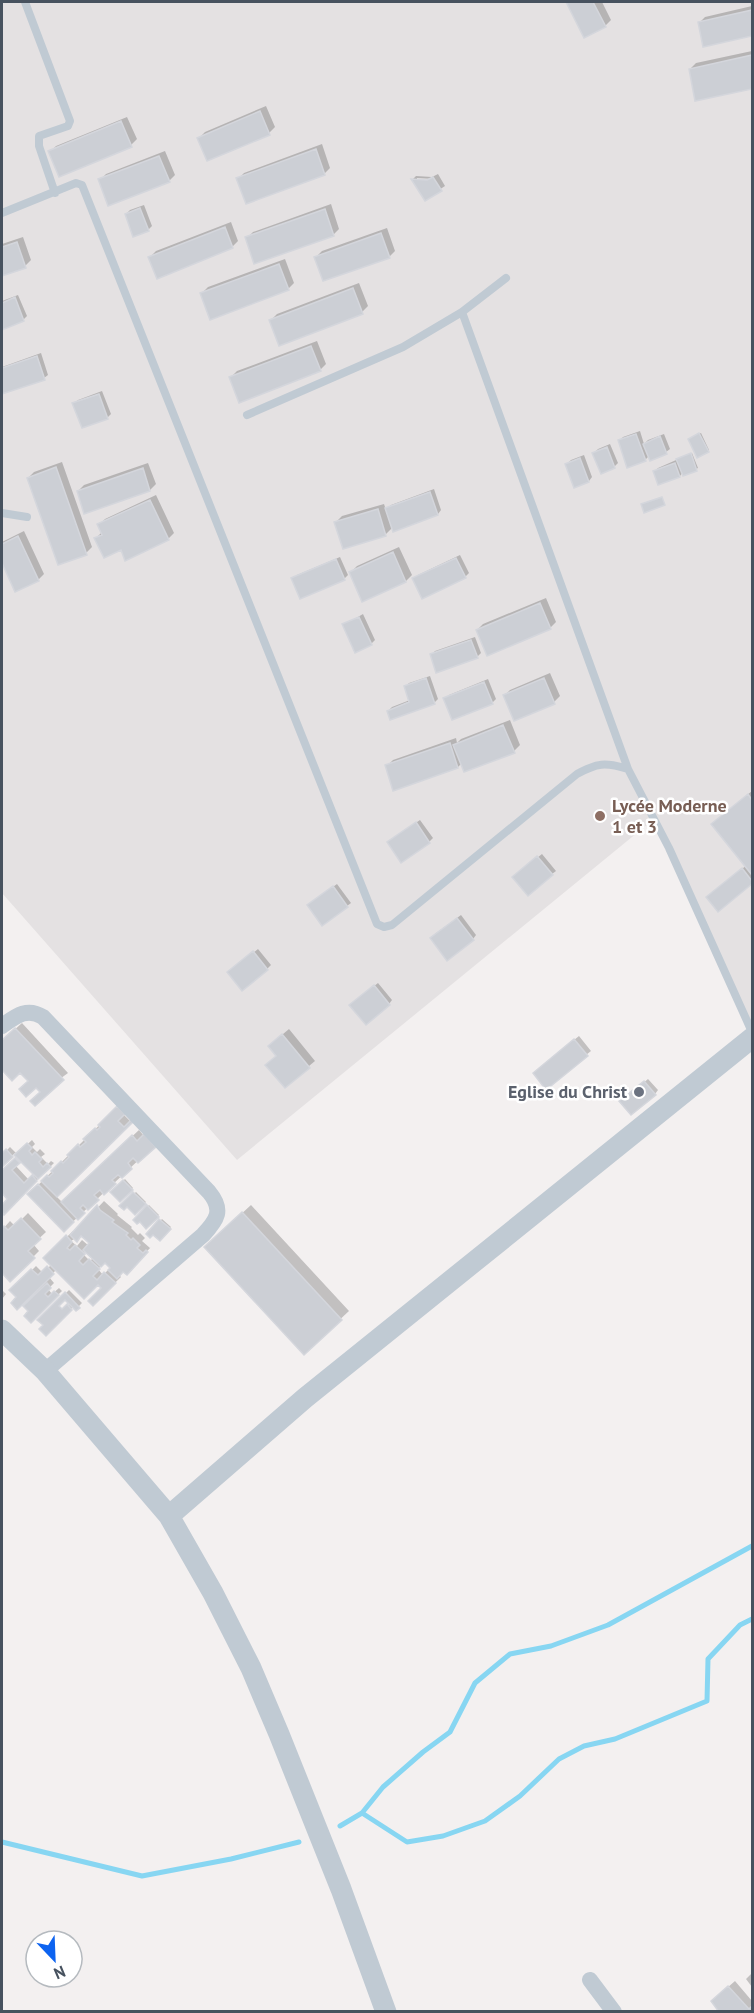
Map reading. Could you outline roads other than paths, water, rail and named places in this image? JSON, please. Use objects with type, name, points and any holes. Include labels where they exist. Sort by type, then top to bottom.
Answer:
[{"type":"street","points":[[2,1026],[22,1013],[30,1012],[43,1017],[209,1192],[218,1207],[217,1216],[207,1230],[45,1371]]},
{"type":"street","points":[[169,1516],[305,1398],[753,1038]]},
{"type":"street","points":[[2,1330],[45,1371],[169,1516],[213,1593],[251,1668],[336,1878],[386,2012]]},
{"type":"street","points":[[591,1980],[614,2012]]},
{"type":"lane","points":[[25,2],[70,121],[68,126],[39,136],[39,146],[55,193]]},
{"type":"lane","points":[[2,213],[76,183],[82,185],[376,924],[384,927],[392,925],[577,774],[595,764],[611,764],[628,769]]},
{"type":"lane","points":[[247,415],[403,347],[462,312],[506,278]]},
{"type":"lane","points":[[462,312],[628,769],[669,848],[753,1032]]},
{"type":"lane","points":[[2,513],[27,517]]},
{"type":"waterway","points":[[340,1826],[362,1813],[383,1787],[450,1732],[475,1683],[510,1654],[551,1646],[608,1625],[752,1546]]},
{"type":"waterway","points":[[362,1813],[407,1842],[443,1836],[485,1821],[520,1796],[559,1759],[584,1746],[615,1739],[707,1701],[708,1659],[740,1625],[752,1619]]},
{"type":"waterway","points":[[2,1842],[142,1876],[231,1859],[299,1842]]},
{"type":"place","name":"Lycée Moderne 1 et 3","points":[[600,816]]},
{"type":"place","name":"Eglise du Christ","points":[[639,1092]]}]
